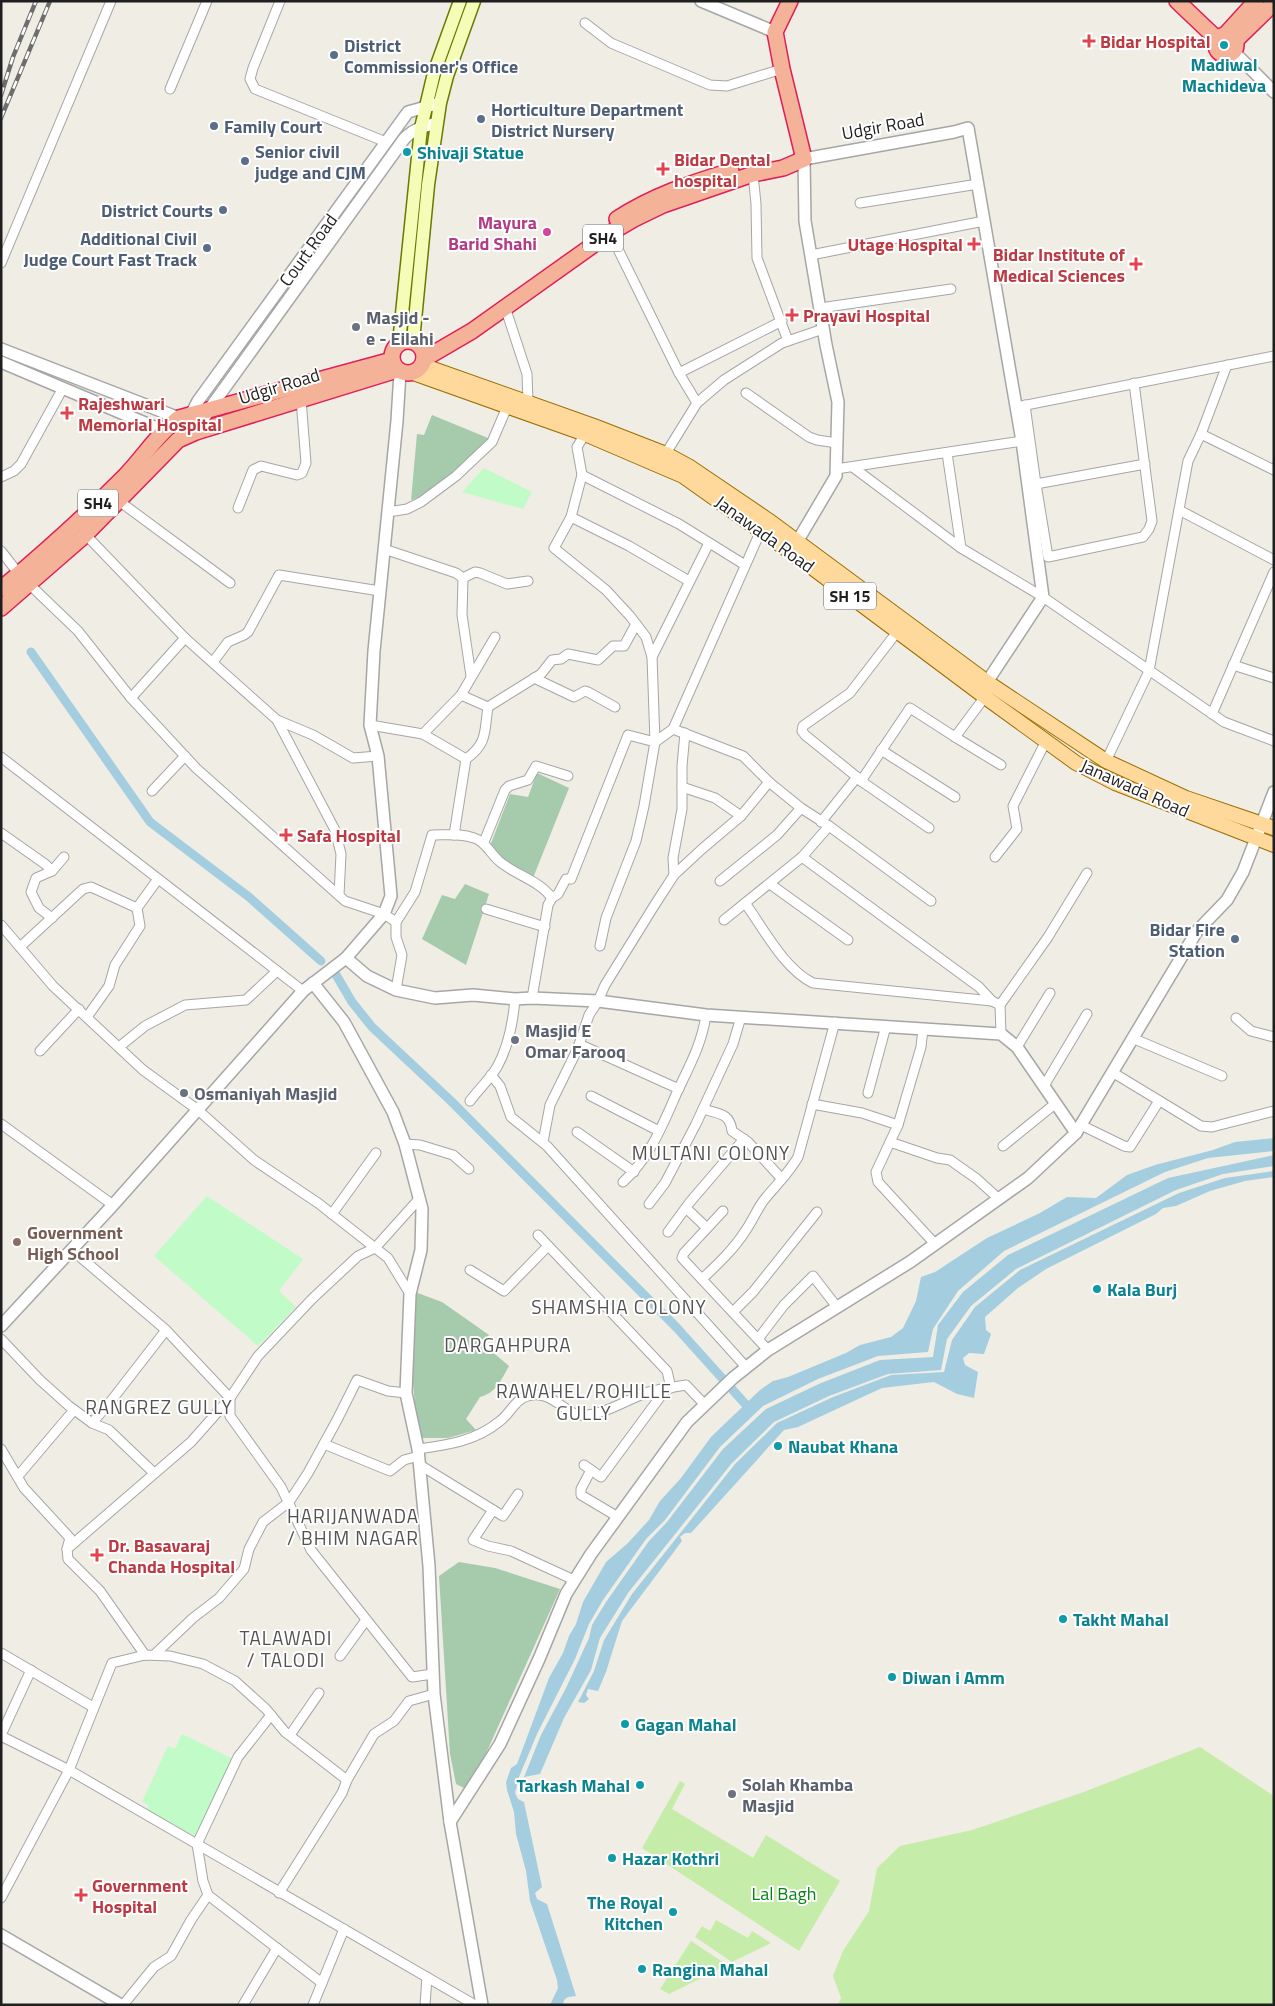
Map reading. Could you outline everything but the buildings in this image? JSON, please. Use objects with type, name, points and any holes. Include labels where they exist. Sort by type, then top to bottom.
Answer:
[{"type":"highway","points":[[790,1],[776,32],[782,69],[804,159]]},
{"type":"highway","points":[[1177,1],[1228,42]]},
{"type":"highway","points":[[1228,42],[1256,1]]},
{"type":"highway","points":[[1228,42],[1274,3]]},
{"type":"highway","name":"Udgir Road","points":[[81,528],[164,431],[185,417],[409,359],[460,328],[580,242],[634,207],[671,191],[755,164],[780,158],[804,159]]},
{"type":"highway","name":"Udgir Road","points":[[1,608],[24,579],[81,528],[119,501],[178,440],[196,432],[302,399],[409,359],[472,331],[610,233],[663,205],[753,174],[783,168],[804,159]]},
{"type":"highway","name":"Udgir Road","points":[[1,589],[24,579]]},
{"type":"main road","points":[[409,359],[421,128],[434,73],[460,1]]},
{"type":"main road","points":[[409,359],[428,185],[440,102],[447,76],[474,1]]},
{"type":"main road","name":"Janawada Road","points":[[409,359],[528,402],[663,460]]},
{"type":"main road","name":"Janawada Road","points":[[409,359],[507,407],[663,460],[690,467],[897,632],[1106,761],[1186,798],[1267,826]]},
{"type":"main road","name":"Janawada Road","points":[[764,525],[797,542],[988,688],[1046,742],[1076,763],[1102,777],[1274,845]]},
{"type":"street","points":[[1,263],[111,1]]},
{"type":"street","points":[[170,88],[207,1]]},
{"type":"street","points":[[280,1],[253,68],[250,79],[255,89],[386,142]]},
{"type":"street","points":[[701,1],[776,32]]},
{"type":"street","points":[[585,23],[611,43],[710,85],[727,86],[782,69]]},
{"type":"street","points":[[1228,42],[1274,92]]},
{"type":"street","name":"Court Road","points":[[178,440],[185,417],[408,112],[426,108],[440,102]]},
{"type":"street","points":[[196,432],[208,411],[404,139],[421,128],[437,123]]},
{"type":"street","name":"Udgir Road","points":[[804,159],[968,128],[978,184]]},
{"type":"street","points":[[797,542],[836,476],[838,402],[823,329],[806,221],[804,159]]},
{"type":"street","points":[[753,174],[756,204],[757,258],[788,341]]},
{"type":"street","points":[[860,203],[978,184],[1036,484],[1048,557],[1143,537],[1149,530],[1152,521],[1134,383]]},
{"type":"street","points":[[811,255],[984,221]]},
{"type":"street","points":[[322,232],[331,240]]},
{"type":"street","points":[[610,233],[679,373],[698,403]]},
{"type":"street","points":[[820,308],[951,289]]},
{"type":"street","points":[[505,307],[527,374],[528,402]]},
{"type":"street","points":[[679,373],[782,321]]},
{"type":"street","points":[[663,460],[698,403],[724,380],[782,343],[823,329]]},
{"type":"street","points":[[1,349],[185,417]]},
{"type":"street","points":[[1021,406],[1274,356]]},
{"type":"street","points":[[2,1324],[113,1206],[303,992],[346,958],[384,914],[391,896],[378,756],[370,725],[384,549],[409,359]]},
{"type":"street","points":[[1,362],[164,431]]},
{"type":"street","points":[[1106,761],[1149,671],[1188,461],[1201,434],[1227,365]]},
{"type":"street","points":[[1,477],[14,471],[21,464],[63,388]]},
{"type":"street","points":[[746,393],[809,437],[837,443]]},
{"type":"street","points":[[238,508],[252,470],[257,467],[262,466],[297,475],[302,474],[306,463],[302,399]]},
{"type":"street","points":[[955,737],[988,688],[1043,597],[1022,441],[1021,406]]},
{"type":"street","points":[[388,512],[407,509],[421,502],[456,476],[492,442],[507,407]]},
{"type":"street","points":[[585,434],[578,447],[582,475],[571,517],[554,548],[606,590],[646,637],[652,657],[655,742],[636,841],[606,918],[600,946]]},
{"type":"street","points":[[1201,434],[1274,470]]},
{"type":"street","points":[[836,469],[854,468],[1022,441]]},
{"type":"street","points":[[948,453],[961,548]]},
{"type":"street","points":[[1036,484],[1145,464]]},
{"type":"street","points":[[854,468],[961,548],[1043,597],[1224,722],[1274,741]]},
{"type":"street","points":[[582,475],[679,524],[745,565]]},
{"type":"street","points":[[119,501],[230,583]]},
{"type":"street","points":[[1179,510],[1274,560]]},
{"type":"street","points":[[571,517],[629,546],[690,581]]},
{"type":"street","points":[[655,742],[673,729],[764,525]]},
{"type":"street","points":[[81,528],[185,638],[277,720],[313,735],[353,758],[378,756]]},
{"type":"street","points":[[652,657],[709,543]]},
{"type":"street","points":[[384,549],[456,573],[463,578]]},
{"type":"street","points":[[1,551],[24,579],[78,631],[131,698],[185,756],[345,901],[384,914],[396,922]]},
{"type":"street","points":[[463,578],[475,572],[480,572],[507,584],[528,581]]},
{"type":"street","points":[[1212,714],[1274,572]]},
{"type":"street","points":[[212,662],[228,642],[248,632],[279,576],[380,591]]},
{"type":"street","points":[[463,578],[462,615],[471,676]]},
{"type":"street","points":[[454,835],[466,759],[483,743],[488,707],[541,674],[552,660],[561,659],[568,654],[598,660],[613,646],[624,646],[636,624]]},
{"type":"street","points":[[897,632],[850,693],[803,726],[802,731],[859,779],[929,828]]},
{"type":"street","points":[[423,734],[460,695],[495,636]]},
{"type":"street","points":[[131,698],[185,638]]},
{"type":"street","points":[[1233,665],[1274,678]]},
{"type":"street","points":[[534,678],[574,697],[585,691],[588,692],[615,707]]},
{"type":"street","points":[[460,695],[488,707]]},
{"type":"street","points":[[724,920],[802,857],[910,708],[1001,765]]},
{"type":"street","points":[[277,720],[335,830],[341,854],[339,895]]},
{"type":"street","points":[[370,725],[423,734],[466,759]]},
{"type":"street","points":[[673,729],[744,756],[769,782],[801,808],[930,901]]},
{"type":"street","points":[[674,876],[673,858],[682,809],[685,734]]},
{"type":"street","points":[[532,998],[548,905],[552,898],[558,894],[566,879],[571,879],[628,735],[655,742]]},
{"type":"street","points":[[995,857],[1017,829],[1013,806],[1046,742]]},
{"type":"street","points":[[881,750],[955,797]]},
{"type":"street","points":[[152,791],[185,756]]},
{"type":"street","points":[[1,757],[303,992]]},
{"type":"street","points":[[484,842],[505,790],[509,786],[528,780],[536,766],[568,776]]},
{"type":"street","points":[[543,1142],[550,1105],[579,1044],[589,1015],[605,985],[674,876],[741,816],[769,782]]},
{"type":"street","points":[[682,787],[715,798],[741,816]]},
{"type":"street","points":[[450,1822],[500,1744],[566,1594],[574,1580],[687,1422],[733,1378],[768,1350],[837,1308],[935,1244],[1028,1178],[1079,1129],[1197,931],[1227,900],[1243,872],[1255,839],[1267,826],[1274,792]]},
{"type":"street","points":[[720,881],[777,835],[801,808]]},
{"type":"street","points":[[1,833],[52,871]]},
{"type":"street","points":[[396,990],[402,955],[396,937],[396,922],[415,892],[432,835],[473,837],[484,842],[489,852],[504,865],[546,890],[552,898]]},
{"type":"street","points":[[52,918],[39,908],[31,892],[36,878],[52,871],[64,857]]},
{"type":"street","points":[[802,857],[979,987],[996,1003],[1001,1034]]},
{"type":"street","points":[[996,1003],[1048,937],[1087,873]]},
{"type":"street","points":[[87,1017],[109,986],[115,965],[140,926],[138,908],[158,879]]},
{"type":"street","points":[[770,884],[848,940]]},
{"type":"street","points":[[20,948],[84,889],[91,887],[138,908]]},
{"type":"street","points":[[745,903],[784,958],[800,977],[813,983],[996,1003]]},
{"type":"street","points":[[486,909],[545,927]]},
{"type":"street","points":[[1,925],[53,986],[143,1070],[198,1110],[254,1160],[332,1214],[388,1258],[410,1294]]},
{"type":"street","points":[[346,958],[367,976],[396,990],[435,998],[473,995],[515,999],[598,1001],[706,1015],[1001,1034],[1017,1047],[1056,1103],[1079,1129],[1124,1146],[1130,1147],[1159,1101]]},
{"type":"street","points":[[119,1047],[145,1026],[185,1005],[246,1000],[277,971]]},
{"type":"street","points":[[313,983],[344,1022],[393,1112],[405,1144],[422,1209],[421,1250],[410,1294],[406,1393],[419,1457],[429,1566],[434,1694],[450,1822],[482,2005]]},
{"type":"street","points":[[1017,1047],[1050,993]]},
{"type":"street","points":[[470,1101],[496,1069],[504,1051],[514,1019],[515,999]]},
{"type":"street","points":[[40,1051],[79,1009]]},
{"type":"street","points":[[1044,1086],[1087,1014]]},
{"type":"street","points":[[623,1182],[634,1172],[659,1131],[702,1038],[706,1015]]},
{"type":"street","points":[[649,1204],[666,1183],[703,1109],[733,1044],[741,1017]]},
{"type":"street","points":[[1236,1018],[1251,1031],[1274,1037]]},
{"type":"street","points":[[702,1279],[731,1251],[781,1178],[789,1172],[798,1157],[835,1022]]},
{"type":"street","points":[[868,1092],[886,1026]]},
{"type":"street","points":[[922,1029],[921,1047],[898,1125],[876,1172],[878,1182],[935,1244]]},
{"type":"street","points":[[1132,1038],[1222,1076]]},
{"type":"street","points":[[579,1044],[678,1090]]},
{"type":"street","points":[[1112,1072],[1194,1123],[1207,1127],[1274,1111]]},
{"type":"street","points":[[491,1075],[500,1086],[512,1117],[543,1142],[746,1367]]},
{"type":"street","points":[[591,1096],[659,1131]]},
{"type":"street","points":[[1003,1146],[1056,1103]]},
{"type":"street","points":[[812,1104],[862,1113],[898,1125]]},
{"type":"street","points":[[703,1109],[727,1117],[731,1122],[732,1131],[744,1139],[781,1178]]},
{"type":"street","points":[[1,1124],[113,1206]]},
{"type":"street","points":[[577,1132],[634,1172]]},
{"type":"street","points":[[668,1232],[744,1139]]},
{"type":"street","points":[[890,1142],[937,1158],[950,1160],[977,1179],[998,1199]]},
{"type":"street","points":[[405,1144],[420,1145],[453,1155],[469,1169]]},
{"type":"street","points":[[332,1214],[376,1153]]},
{"type":"street","points":[[66,1549],[190,1442],[230,1398],[258,1356],[312,1298],[358,1256],[375,1248],[419,1199]]},
{"type":"street","points":[[686,1208],[707,1228]]},
{"type":"street","points":[[723,1211],[684,1252],[682,1258],[768,1350]]},
{"type":"street","points":[[733,1312],[753,1292],[817,1212]]},
{"type":"street","points":[[538,1235],[667,1371],[669,1388],[601,1477],[587,1468],[581,1494],[618,1517]]},
{"type":"street","points":[[470,1270],[504,1291],[548,1246]]},
{"type":"street","points":[[72,1250],[166,1330],[230,1398],[230,1416],[281,1487],[311,1550],[412,1677],[433,1674]]},
{"type":"street","points":[[758,1339],[784,1305],[813,1276],[837,1308]]},
{"type":"street","points":[[92,1423],[111,1402],[166,1330]]},
{"type":"street","points":[[1,1339],[40,1380],[74,1410],[92,1423],[109,1430],[154,1473]]},
{"type":"street","points":[[149,1655],[219,1598],[244,1569],[249,1549],[263,1522],[288,1502],[324,1444],[357,1380],[388,1391],[406,1393]]},
{"type":"street","points":[[324,1444],[390,1471],[404,1460],[419,1457],[481,1434],[501,1421],[519,1401],[527,1396],[538,1394],[558,1402],[577,1415],[592,1415],[649,1392],[686,1385],[707,1402]]},
{"type":"street","points":[[18,1476],[74,1410]]},
{"type":"street","points":[[1,1449],[24,1488],[70,1538],[66,1549],[68,1559],[100,1591],[149,1655]]},
{"type":"street","points":[[419,1457],[503,1516],[518,1494]]},
{"type":"street","points":[[493,1510],[473,1540],[488,1546],[512,1551],[574,1580]]},
{"type":"street","points":[[340,1656],[366,1620]]},
{"type":"street","points":[[1,1652],[93,1707]]},
{"type":"street","points":[[1,1898],[69,1770],[112,1663],[149,1655],[170,1656],[203,1664],[235,1681],[290,1735],[347,1780]]},
{"type":"street","points":[[31,1670],[1,1735],[69,1770],[475,2005]]},
{"type":"street","points":[[290,1735],[319,1693]]},
{"type":"street","points":[[279,1893],[342,1793],[347,1780],[374,1734],[394,1721],[409,1701],[434,1694]]},
{"type":"street","points":[[270,1715],[238,1757],[197,1844],[203,1881],[208,1895],[322,1983]]},
{"type":"street","points":[[2,1939],[122,2005],[154,1967],[171,1956],[190,1920],[208,1895]]},
{"type":"street","points":[[313,2005],[344,1929]]},
{"type":"street","points":[[243,2005],[277,1948]]},
{"type":"street","points":[[425,2005],[427,1977]]},
{"type":"green space","points":[[432,415],[488,438],[488,440],[441,483],[411,500],[417,434],[424,435]]},
{"type":"green space","points":[[484,468],[532,492],[523,509],[462,492]]},
{"type":"green space","points":[[537,773],[569,788],[533,878],[506,862],[490,846],[510,794],[528,797]]},
{"type":"green space","points":[[465,884],[489,894],[466,965],[422,939],[442,895],[455,899]]},
{"type":"green space","points":[[207,1196],[303,1259],[279,1291],[296,1307],[258,1346],[154,1256]]},
{"type":"green space","points":[[415,1292],[442,1302],[489,1335],[484,1345],[509,1366],[498,1385],[486,1395],[480,1397],[466,1419],[476,1430],[448,1438],[422,1438],[415,1404],[411,1364]]},
{"type":"green space","points":[[459,1562],[495,1568],[560,1589],[479,1769],[464,1788],[456,1784],[450,1754],[439,1576]]},
{"type":"green space","points":[[182,1734],[233,1759],[195,1836],[146,1811],[149,1805],[142,1802],[168,1746],[175,1749]]},
{"type":"green space","points":[[1200,1747],[1274,1796],[1274,2005],[838,2005],[841,1998],[833,1976],[843,1951],[869,1911],[877,1868],[900,1846],[972,1830],[1081,1793]]},
{"type":"green space","name":"Lal Bagh","points":[[680,1781],[685,1784],[672,1809],[753,1858],[766,1835],[840,1881],[799,1951],[642,1848]]},
{"type":"green space","points":[[716,1920],[748,1938],[752,1931],[771,1943],[732,1962],[695,1937],[702,1926],[710,1931]]},
{"type":"green space","points":[[691,1941],[727,1965],[669,1994],[660,1989]]},
{"type":"water","points":[[1274,1138],[1274,1151],[1208,1158],[1165,1172],[1004,1251],[958,1291],[933,1329],[928,1352],[878,1356],[818,1379],[763,1406],[720,1447],[665,1520],[646,1539],[603,1600],[589,1624],[575,1659],[537,1734],[519,1777],[515,1793],[518,1799],[524,1802],[542,1887],[535,1893],[537,1899],[547,1904],[576,1996],[568,1997],[564,2000],[563,2005],[550,2005],[558,1988],[557,1980],[530,1901],[526,1871],[516,1834],[514,1812],[506,1782],[511,1768],[517,1764],[549,1678],[576,1624],[583,1602],[606,1562],[628,1543],[649,1520],[660,1501],[681,1478],[711,1437],[760,1390],[773,1381],[788,1377],[846,1353],[860,1345],[891,1337],[903,1328],[916,1301],[921,1277],[935,1272],[987,1238],[1040,1213],[1067,1197],[1096,1198],[1127,1175],[1155,1165],[1213,1150],[1235,1142]]},
{"type":"water","points":[[1274,1155],[1274,1166],[1223,1174],[1176,1190],[1016,1269],[971,1306],[947,1339],[941,1370],[888,1374],[829,1396],[774,1422],[732,1463],[628,1593],[600,1638],[591,1670],[564,1718],[540,1774],[524,1777],[541,1735],[566,1688],[589,1638],[592,1625],[606,1602],[649,1541],[667,1522],[723,1449],[766,1409],[821,1383],[880,1360],[933,1357],[938,1325],[963,1292],[1008,1255],[1168,1178]]},
{"type":"water","points":[[1274,1171],[1274,1177],[1245,1181],[1210,1191],[1176,1206],[1163,1208],[1156,1214],[1046,1269],[1018,1288],[985,1317],[986,1330],[991,1334],[984,1354],[969,1353],[963,1358],[965,1365],[978,1372],[974,1398],[957,1394],[934,1382],[882,1388],[798,1427],[784,1430],[691,1533],[685,1533],[680,1537],[682,1541],[622,1621],[598,1691],[588,1689],[586,1695],[589,1699],[584,1703],[578,1702],[594,1671],[604,1640],[632,1594],[735,1464],[777,1423],[833,1397],[891,1375],[944,1372],[952,1340],[975,1307],[1020,1270],[1179,1193],[1225,1178]]},
{"type":"waterway","points":[[31,652],[150,822],[249,897],[321,961]]},
{"type":"waterway","points":[[335,973],[352,1002],[372,1027],[451,1101],[677,1328],[748,1407]]},
{"type":"railway","points":[[1,95],[13,57],[36,1]]},
{"type":"railway","points":[[1,118],[50,1]]},
{"type":"place","name":"Bidar Hospital","points":[[1089,41]]},
{"type":"place","name":"Madiwal Machideva","points":[[1224,45]]},
{"type":"place","name":"District Commissioner's Office","points":[[334,55]]},
{"type":"place","name":"Horticulture Department District Nursery","points":[[481,119]]},
{"type":"place","name":"Family Court","points":[[214,126]]},
{"type":"place","name":"Shivaji Statue","points":[[407,152]]},
{"type":"place","name":"Senior civil judge and CJM","points":[[245,161]]},
{"type":"place","name":"Bidar Dental hospital","points":[[663,169]]},
{"type":"place","name":"District Courts","points":[[223,210]]},
{"type":"place","name":"Mayura Barid Shahi","points":[[547,232]]},
{"type":"place","name":"Utage Hospital","points":[[974,244]]},
{"type":"place","name":"Additional Civil Judge Court Fast Track","points":[[207,248]]},
{"type":"place","name":"Bidar Institute of Medical Sciences","points":[[1136,264]]},
{"type":"place","name":"Prayavi Hospital","points":[[792,315]]},
{"type":"place","name":"Masjid - e - Eilahi","points":[[356,327]]},
{"type":"place","name":"Rajeshwari Memorial Hospital","points":[[67,413]]},
{"type":"place","name":"Safa Hospital","points":[[286,835]]},
{"type":"place","name":"Bidar Fire Station","points":[[1235,939]]},
{"type":"place","name":"Masjid E Omar Farooq","points":[[515,1040]]},
{"type":"place","name":"Osmaniyah Masjid","points":[[184,1093]]},
{"type":"place","name":"Government High School","points":[[17,1242]]},
{"type":"place","name":"Kala Burj","points":[[1097,1289]]},
{"type":"place","name":"Naubat Khana","points":[[778,1446]]},
{"type":"place","name":"Dr. Basavaraj Chanda Hospital","points":[[97,1555]]},
{"type":"place","name":"Takht Mahal","points":[[1063,1619]]},
{"type":"place","name":"Diwan i Amm","points":[[892,1677]]},
{"type":"place","name":"Gagan Mahal","points":[[625,1724]]},
{"type":"place","name":"Tarkash Mahal","points":[[640,1785]]},
{"type":"place","name":"Solah Khamba Masjid","points":[[732,1794]]},
{"type":"place","name":"Hazar Kothri","points":[[612,1858]]},
{"type":"place","name":"Government Hospital","points":[[81,1895]]},
{"type":"place","name":"The Royal Kitchen","points":[[673,1912]]},
{"type":"place","name":"Rangina Mahal","points":[[642,1969]]},
{"type":"district","name":"MULTANI COLONY","points":[[711,1152]]},
{"type":"district","name":"SHAMSHIA COLONY","points":[[619,1306]]},
{"type":"district","name":"DARGAHPURA","points":[[508,1344]]},
{"type":"district","name":"RAWAHEL/ROHILLE GULLY","points":[[584,1401]]},
{"type":"district","name":"RANGREZ GULLY","points":[[159,1406]]},
{"type":"district","name":"HARIJANWADA / BHIM NAGAR","points":[[353,1526]]},
{"type":"district","name":"TALAWADI / TALODI","points":[[286,1648]]}]
